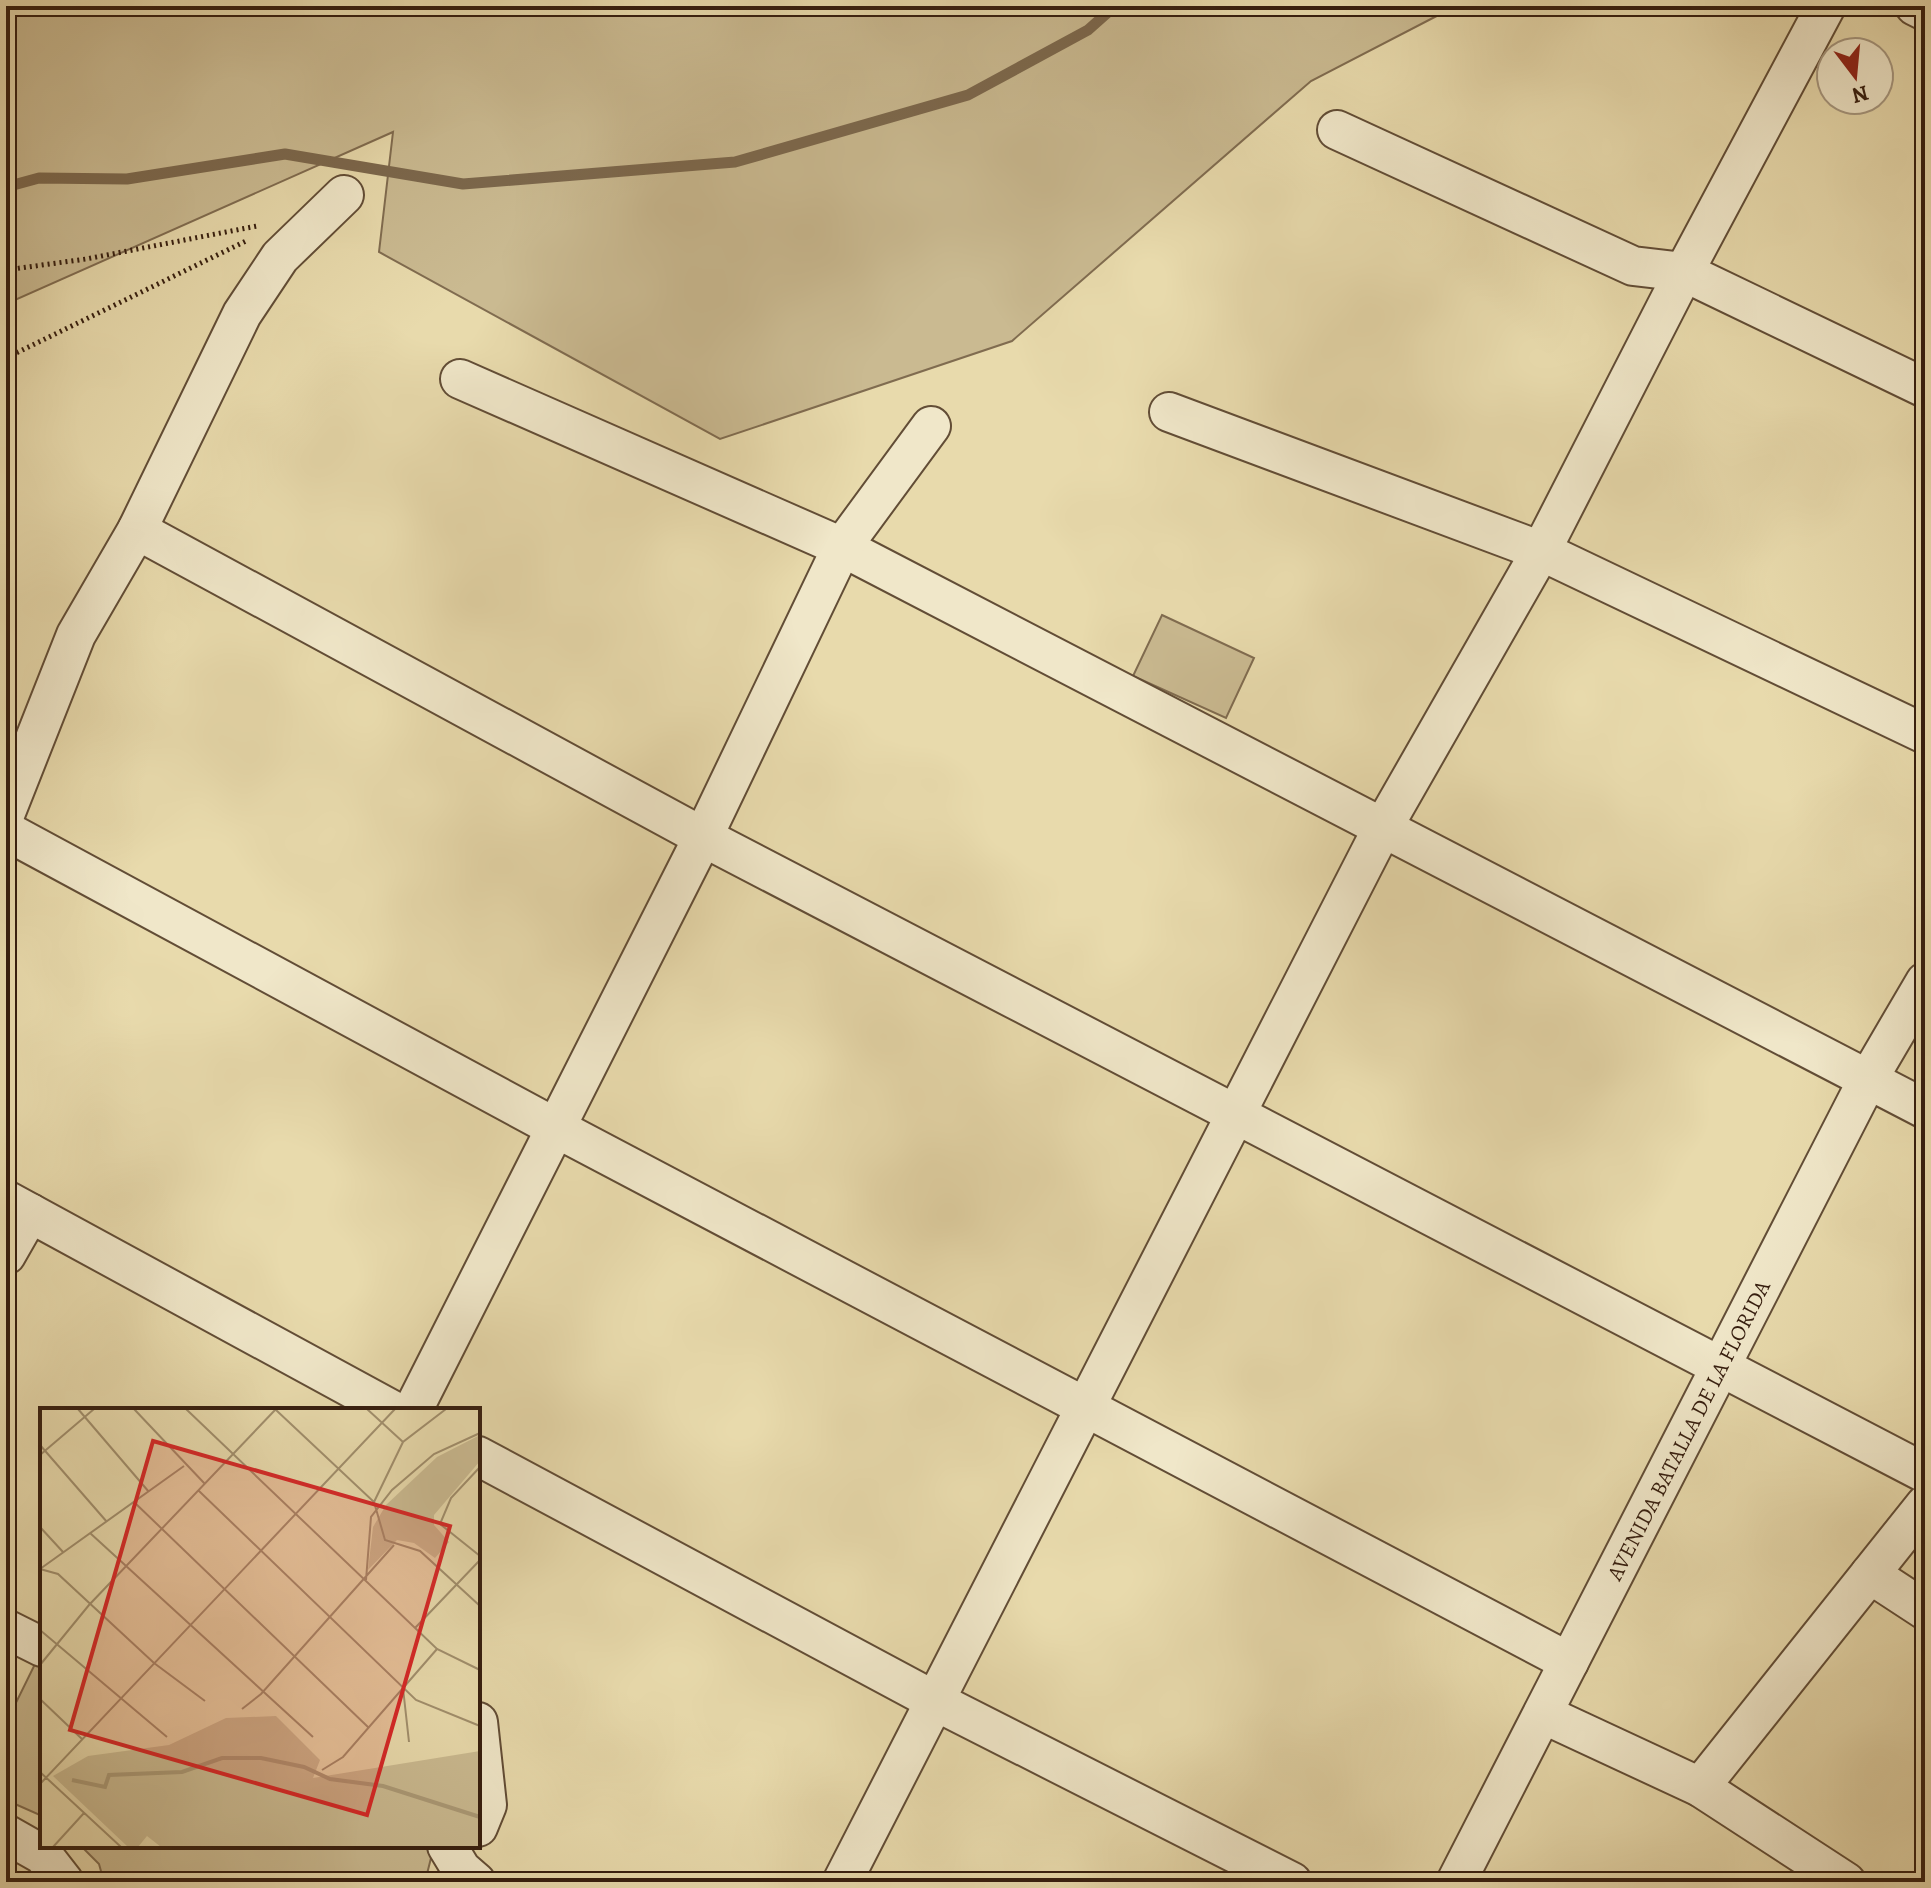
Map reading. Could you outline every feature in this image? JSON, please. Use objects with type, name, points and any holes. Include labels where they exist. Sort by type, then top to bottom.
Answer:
[{"type":"street","points":[[842,1882],[1382,829],[1541,551],[1684,272],[1826,6]]},
{"type":"street","points":[[1915,6],[1925,11]]},
{"type":"street","points":[[1337,130],[1633,266],[1684,272],[1925,388]]},
{"type":"street","points":[[6,812],[76,635],[137,530],[242,314],[280,257],[344,195]]},
{"type":"street","points":[[460,379],[842,547],[1925,1109]]},
{"type":"street","points":[[1169,412],[1541,551],[1925,734]]},
{"type":"street","points":[[414,1408],[703,837],[842,547],[931,426]]},
{"type":"street","points":[[137,530],[703,837],[1236,1113],[1719,1369],[1925,1473]]},
{"type":"street","points":[[6,831],[556,1128],[1569,1662]]},
{"type":"street","name":"AVENIDA BATALLA DE LA FLORIDA","points":[[1456,1882],[1867,1081],[1925,982]]},
{"type":"street","points":[[6,1255],[18,1206],[388,1408]]},
{"type":"street","points":[[480,1457],[935,1701],[1292,1882]]},
{"type":"street","points":[[1700,1787],[1925,1505]]},
{"type":"street","points":[[1870,1574],[1925,1610]]},
{"type":"street","points":[[6,1629],[40,1646]]},
{"type":"street","points":[[1543,1714],[1700,1787],[1846,1882]]},
{"type":"street","points":[[480,1740],[487,1805],[480,1822]]},
{"type":"street","points":[[6,1834],[43,1855],[64,1882]]},
{"type":"path","points":[[6,270],[86,259],[272,223]]},
{"type":"path","points":[[6,358],[260,234]]},
{"type":"shaded area","points":[[6,6],[1456,6],[1311,81],[1012,341],[720,439],[379,252],[393,132],[6,304]]},
{"type":"shaded area","points":[[1162,615],[1254,658],[1226,718],[1133,676]]},
{"type":"shaded area","points":[[35,1664],[40,1666],[40,1815],[6,1800],[6,1723]]},
{"type":"shaded area","points":[[83,1848],[434,1848],[425,1882],[104,1882],[99,1864]]},
{"type":"waterway","points":[[6,187],[39,178],[127,179],[285,154],[463,184],[735,162],[968,95],[1088,30],[1115,6]]}]
